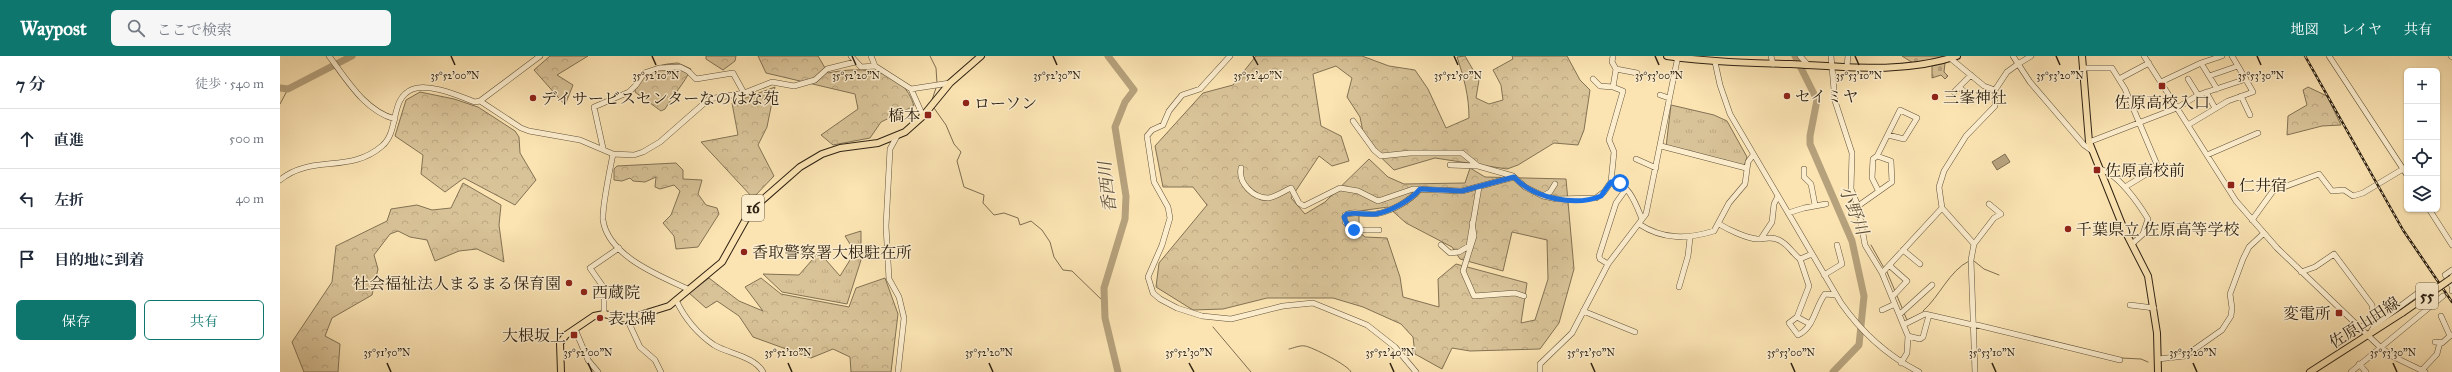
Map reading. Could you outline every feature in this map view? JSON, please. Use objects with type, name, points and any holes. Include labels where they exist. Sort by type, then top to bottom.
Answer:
[{"type":"main road","name":"16","points":[[604,314],[627,319],[661,310],[676,300],[722,262],[751,210],[800,167],[822,154],[840,148],[878,143],[905,132],[923,116],[950,83],[981,56]]},
{"type":"main road","points":[[1667,56],[1715,62],[1831,66],[1906,66],[1953,57]]},
{"type":"main road","points":[[2082,56],[2089,142],[2099,169],[2132,244],[2148,276],[2154,308],[2158,372]]},
{"type":"main road","name":"佐原山田線","points":[[2313,371],[2402,313],[2452,278]]},
{"type":"main road","points":[[561,372],[561,340],[589,318],[604,314]]},
{"type":"street","points":[[329,56],[375,110],[395,119]]},
{"type":"street","points":[[280,180],[298,168],[347,163],[373,153],[390,138],[397,108],[404,96],[418,88],[427,88],[475,102],[480,101],[540,56]]},
{"type":"street","points":[[851,56],[861,68],[875,66]]},
{"type":"street","points":[[871,56],[875,66],[911,89],[923,116]]},
{"type":"street","points":[[1230,56],[1200,89],[1182,95],[1169,111],[1163,125],[1149,134],[1154,182],[1168,207],[1170,218],[1162,245],[1148,277],[1153,293],[1177,308],[1202,316],[1220,319],[1231,319],[1283,306],[1313,304],[1367,325],[1395,348],[1416,372]]},
{"type":"street","points":[[1613,56],[1612,62],[1616,69],[1614,87]]},
{"type":"street","points":[[1771,56],[1773,64]]},
{"type":"street","points":[[1800,56],[1808,65]]},
{"type":"street","points":[[1831,56],[1835,101],[1852,152],[1851,189],[1858,206],[1865,245],[1886,270],[1907,281],[1892,297]]},
{"type":"street","points":[[1847,66],[1848,56]]},
{"type":"street","points":[[2013,56],[2030,82],[2084,145],[2091,150]]},
{"type":"street","points":[[1974,244],[1942,208],[1939,187],[1944,170],[1968,133],[1996,106],[1995,90],[2007,72],[2031,56]]},
{"type":"street","points":[[2144,56],[2236,201],[2301,272],[2379,346],[2392,356],[2423,371],[2437,354],[2438,342],[2451,335],[2441,316]]},
{"type":"street","points":[[2161,82],[2201,63],[2222,56]]},
{"type":"street","points":[[2188,125],[2215,108],[2253,92],[2232,56]]},
{"type":"street","points":[[2252,220],[2273,191],[2319,174],[2332,191],[2344,190],[2353,196],[2363,193],[2403,169],[2329,56]]},
{"type":"street","points":[[1540,372],[1540,364],[1572,333],[1608,264],[1646,214],[1678,57]]},
{"type":"street","points":[[1953,57],[1984,86],[1995,90]]},
{"type":"street","points":[[480,101],[521,128],[580,140],[603,148],[612,154],[634,155],[643,152],[660,142],[709,99],[744,93],[772,82],[794,86],[815,80],[827,69],[855,62]]},
{"type":"street","points":[[1715,62],[1726,107],[1836,295],[1855,322],[1868,336],[1901,363],[1919,372]]},
{"type":"street","points":[[2119,79],[2149,63]]},
{"type":"street","points":[[2201,63],[2217,89]]},
{"type":"street","points":[[2209,76],[2238,66]]},
{"type":"street","points":[[603,148],[594,107],[629,92],[649,71],[659,68],[680,67],[688,71],[696,79],[733,73],[744,93]]},
{"type":"street","points":[[2083,68],[2110,67],[2119,79],[2158,167],[2125,187]]},
{"type":"street","points":[[1616,69],[1637,73]]},
{"type":"street","points":[[1957,89],[1971,75]]},
{"type":"street","points":[[1960,77],[1964,82]]},
{"type":"street","points":[[1450,166],[1464,164],[1478,166],[1514,177],[1525,187],[1543,196],[1557,199],[1596,198],[1604,192],[1611,182],[1614,152],[1609,144],[1623,91],[1614,87],[1600,86],[1593,79]]},
{"type":"street","points":[[2188,79],[2198,95]]},
{"type":"street","points":[[2089,142],[2177,108],[2198,95],[2246,79]]},
{"type":"street","points":[[911,89],[950,83]]},
{"type":"street","points":[[1953,84],[1957,89],[1967,94]]},
{"type":"street","points":[[2206,92],[2215,108]]},
{"type":"street","points":[[1660,95],[1669,98]]},
{"type":"street","points":[[2241,96],[2250,115]]},
{"type":"street","points":[[1878,190],[1872,178],[1872,161],[1877,156],[1900,110],[1917,118],[1904,139],[1888,135]]},
{"type":"street","points":[[1353,121],[1374,150],[1381,156],[1410,153],[1462,153],[1478,166]]},
{"type":"street","points":[[2207,155],[2258,133]]},
{"type":"street","points":[[897,136],[890,149],[886,226],[889,279],[899,297],[904,318],[898,372]]},
{"type":"street","points":[[1661,146],[1746,168]]},
{"type":"street","points":[[612,154],[603,220],[608,231],[619,248],[634,262],[688,289]]},
{"type":"street","points":[[1611,182],[1620,183],[1626,189],[1641,222],[1659,233],[1690,238],[1714,231],[1729,203],[1745,184],[1746,168],[1753,155]]},
{"type":"street","points":[[1858,206],[1878,190],[1892,182],[1891,161],[1877,156]]},
{"type":"street","points":[[1636,160],[1656,168]]},
{"type":"street","points":[[1241,168],[1240,175],[1244,185],[1254,194],[1272,197],[1291,188],[1299,203],[1304,206],[1340,188],[1358,191],[1378,201],[1408,191],[1420,189],[1454,192],[1479,187],[1514,177]]},
{"type":"street","points":[[1804,169],[1804,177],[1811,184],[1815,205]]},
{"type":"street","points":[[2099,169],[2104,170],[2125,187],[2148,222],[2141,236],[2132,244]]},
{"type":"street","points":[[1543,196],[1550,192],[1555,184]]},
{"type":"street","points":[[1441,245],[1450,253],[1466,249],[1469,246],[1472,223],[1477,208],[1479,187]]},
{"type":"street","points":[[1379,230],[1352,230],[1345,222],[1345,215],[1350,213],[1376,214],[1406,201],[1420,189]]},
{"type":"street","points":[[1608,264],[1600,259],[1599,256],[1616,203],[1626,189]]},
{"type":"street","points":[[1762,237],[1772,222],[1774,204],[1778,196]]},
{"type":"street","points":[[1788,213],[1815,205],[1826,204]]},
{"type":"street","points":[[1975,372],[1971,261],[1974,244],[1994,218],[2001,214],[1989,204]]},
{"type":"street","points":[[1886,270],[1942,208]]},
{"type":"street","points":[[2431,212],[2452,245]]},
{"type":"street","points":[[1472,223],[1474,236],[1463,274],[1474,296],[1515,293],[1524,296]]},
{"type":"street","points":[[1719,224],[1736,233],[1757,239],[1762,237],[1778,240],[1791,248],[1800,259],[1809,286],[1797,316],[1789,323],[1798,336],[1804,333],[1810,324],[1825,294],[1836,295]]},
{"type":"street","points":[[2158,359],[2185,356],[2222,330],[2231,316],[2230,294],[2243,259],[2249,247],[2264,233]]},
{"type":"street","points":[[1678,287],[1688,256],[1690,238]]},
{"type":"street","points":[[1824,275],[1842,264],[1838,245]]},
{"type":"street","points":[[604,314],[604,288],[590,268],[619,248]]},
{"type":"street","points":[[1903,250],[1920,264]]},
{"type":"street","points":[[1800,259],[1812,254]]},
{"type":"street","points":[[2301,272],[2315,267],[2334,254],[2372,305],[2374,318],[2360,328]]},
{"type":"street","points":[[1886,270],[1894,304],[1905,324],[1908,336],[1907,353],[1901,363]]},
{"type":"street","points":[[2452,270],[2446,275],[2452,286]]},
{"type":"street","points":[[1900,314],[1932,285]]},
{"type":"street","points":[[2369,335],[2374,325],[2426,287],[2437,301]]},
{"type":"street","points":[[2351,372],[2379,346],[2443,296]]},
{"type":"street","points":[[676,300],[690,322],[713,344],[743,357],[760,368],[762,372]]},
{"type":"street","points":[[1882,310],[1894,304]]},
{"type":"street","points":[[2130,305],[2154,308]]},
{"type":"street","points":[[1583,311],[1635,332]]},
{"type":"street","points":[[1905,324],[1925,314],[1973,324],[2120,360]]},
{"type":"street","points":[[1908,336],[1920,339],[1923,337],[1929,315]]},
{"type":"street","points":[[1797,316],[1810,324]]},
{"type":"street","points":[[627,319],[640,347],[655,360],[662,372]]},
{"type":"street","points":[[575,329],[588,360],[598,372]]},
{"type":"street","points":[[2359,364],[2366,372]]},
{"type":"green space","points":[[550,56],[588,56],[557,75],[573,85],[565,105],[534,70]]},
{"type":"green space","points":[[706,56],[736,56],[735,61],[723,70],[706,59]]},
{"type":"green space","points":[[758,56],[818,56],[828,73],[867,70],[880,73],[891,77],[901,84],[909,93],[914,106],[881,122],[870,138],[833,145],[821,135],[858,109],[855,94],[766,73]]},
{"type":"green space","points":[[1256,56],[1362,56],[1389,66],[1415,70],[1428,89],[1446,128],[1469,118],[1466,87],[1457,57],[1465,56],[1479,80],[1476,98],[1489,104],[1503,100],[1501,85],[1493,70],[1513,59],[1512,56],[1567,56],[1580,80],[1590,90],[1584,130],[1578,145],[1554,143],[1518,165],[1507,169],[1435,158],[1394,170],[1365,142],[1360,117],[1347,97],[1352,78],[1336,66],[1313,74],[1321,126],[1341,136],[1349,161],[1332,166],[1319,156],[1291,198],[1305,214],[1325,202],[1369,159],[1388,177],[1404,184],[1465,183],[1470,168],[1485,177],[1566,179],[1574,269],[1559,323],[1540,349],[1470,351],[1452,348],[1442,369],[1415,354],[1413,337],[1401,324],[1363,307],[1333,298],[1267,298],[1223,309],[1193,310],[1156,287],[1159,263],[1207,205],[1193,187],[1163,187],[1155,146],[1203,93],[1233,85]],"holes":[[[1388,207],[1406,223],[1452,247],[1460,259],[1503,271],[1512,232],[1547,240],[1548,279],[1535,320],[1521,323],[1527,283],[1456,264],[1438,279],[1439,307],[1403,297],[1400,277],[1387,238],[1365,237],[1359,232],[1359,211]]]},
{"type":"green space","points":[[1902,56],[1944,56],[1933,60],[1913,63]]},
{"type":"green space","points":[[678,63],[691,69],[665,109],[661,111],[635,92],[637,84],[644,73],[656,67]]},
{"type":"green space","points":[[1945,63],[1944,72],[1948,76],[1945,79],[1941,75],[1932,78],[1932,66]]},
{"type":"green space","points":[[775,87],[767,127],[758,145],[774,176],[753,198],[701,142],[738,135],[732,103]]},
{"type":"green space","points":[[2308,87],[2327,96],[2341,125],[2322,126],[2287,135],[2288,116],[2307,105],[2303,90]]},
{"type":"green space","points":[[420,92],[454,99],[478,107],[515,131],[519,137],[520,153],[536,180],[515,205],[464,178],[445,192],[421,174],[423,155],[395,136],[406,100]]},
{"type":"green space","points":[[1671,105],[1714,115],[1727,121],[1747,157],[1744,166],[1666,147]]},
{"type":"green space","points":[[676,163],[683,170],[683,179],[702,180],[698,194],[706,205],[717,208],[719,214],[698,247],[676,249],[674,236],[663,223],[671,215],[680,191],[674,185],[660,189],[655,187],[656,177],[645,182],[633,181],[630,178],[622,181],[614,180],[614,169],[617,166]]},
{"type":"green space","points":[[463,183],[501,205],[499,225],[504,262],[477,249],[459,251],[435,261],[427,240],[410,237],[398,231],[390,234],[374,255],[378,269],[372,295],[332,318],[325,336],[340,344],[338,372],[304,372],[292,342],[332,282],[336,246],[387,221],[391,209],[417,205],[432,210],[451,208]]},
{"type":"green space","points":[[861,231],[861,260],[847,304],[782,292],[763,274],[799,275],[819,252],[840,276],[855,252],[845,236]]},
{"type":"green space","points":[[709,278],[739,301],[763,311],[745,287],[761,278],[781,294],[849,307],[856,288],[885,278],[898,314],[891,372],[851,372],[850,357],[833,349],[811,358],[753,337],[739,316],[717,301],[706,308],[689,293]]},
{"type":"shaded area","points":[[2005,154],[2010,162],[1997,170],[1992,162]]},
{"type":"waterway","name":"香西川","points":[[280,88],[288,89],[352,56]]},
{"type":"waterway","points":[[930,56],[936,68],[937,83]]},
{"type":"waterway","name":"香西川","points":[[1108,56],[1134,90],[1125,102],[1115,127],[1126,196],[1125,219],[1104,288],[1105,318],[1118,372]]},
{"type":"waterway","name":"小野川","points":[[1795,56],[1817,100],[1810,136],[1810,144],[1852,241],[1864,296],[1859,345],[1833,372]]},
{"type":"waterway","points":[[931,103],[936,88]]},
{"type":"waterway","points":[[280,104],[288,89]]},
{"type":"waterway","points":[[934,108],[946,125],[954,144],[961,152],[957,161],[964,187],[984,195],[983,203],[994,215],[1004,213],[1018,218],[1020,225],[1031,221],[1042,230],[1050,242],[1054,257],[1063,270],[1072,271],[1104,302]]},
{"type":"waterway","points":[[1871,245],[1884,268]]},
{"type":"waterway","points":[[1923,311],[1935,298],[1950,277],[1962,265],[1969,261]]},
{"type":"waterway","points":[[1974,261],[1984,269],[1999,275]]},
{"type":"waterway","points":[[1887,272],[1895,291]]},
{"type":"waterway","points":[[1897,296],[1903,310]]},
{"type":"waterway","points":[[1904,313],[1907,320],[1925,312]]},
{"type":"waterway","points":[[1213,327],[1251,372]]},
{"type":"waterway","points":[[1289,349],[1301,346],[1309,347],[1338,361],[1351,372]]},
{"type":"waterway","points":[[2121,358],[2141,359],[2148,362]]},
{"type":"railway","points":[[2305,56],[2403,230],[2452,302]]},
{"type":"place","name":"佐原高校入口","points":[[2162,86]]},
{"type":"place","name":"セイミヤ","points":[[1787,96]]},
{"type":"place","name":"三峯神社","points":[[1935,97]]},
{"type":"place","name":"デイサービスセンターなのはな苑","points":[[533,98]]},
{"type":"place","name":"ローソン","points":[[966,103]]},
{"type":"place","name":"橋本","points":[[928,115]]},
{"type":"place","name":"佐原高校前","points":[[2097,170]]},
{"type":"place","name":"仁井宿","points":[[2231,185]]},
{"type":"place","name":"千葉県立 佐原高等学校","points":[[2068,229]]},
{"type":"place","name":"香取警察署大根駐在所","points":[[744,252]]},
{"type":"place","name":"社会福祉法人まるまる保育園","points":[[569,283]]},
{"type":"place","name":"西蔵院","points":[[584,292]]},
{"type":"place","name":"変電所","points":[[2339,313]]},
{"type":"place","name":"表忠碑","points":[[600,318]]},
{"type":"place","name":"大根坂上","points":[[574,335]]},
{"type":"route","points":[[1354,230],[1348,227],[1345,222],[1345,215],[1350,213],[1376,214],[1406,201],[1420,189],[1454,192],[1462,191],[1514,177],[1532,192],[1543,196],[1557,199],[1591,199],[1601,196],[1611,182],[1614,181],[1620,183]]}]
